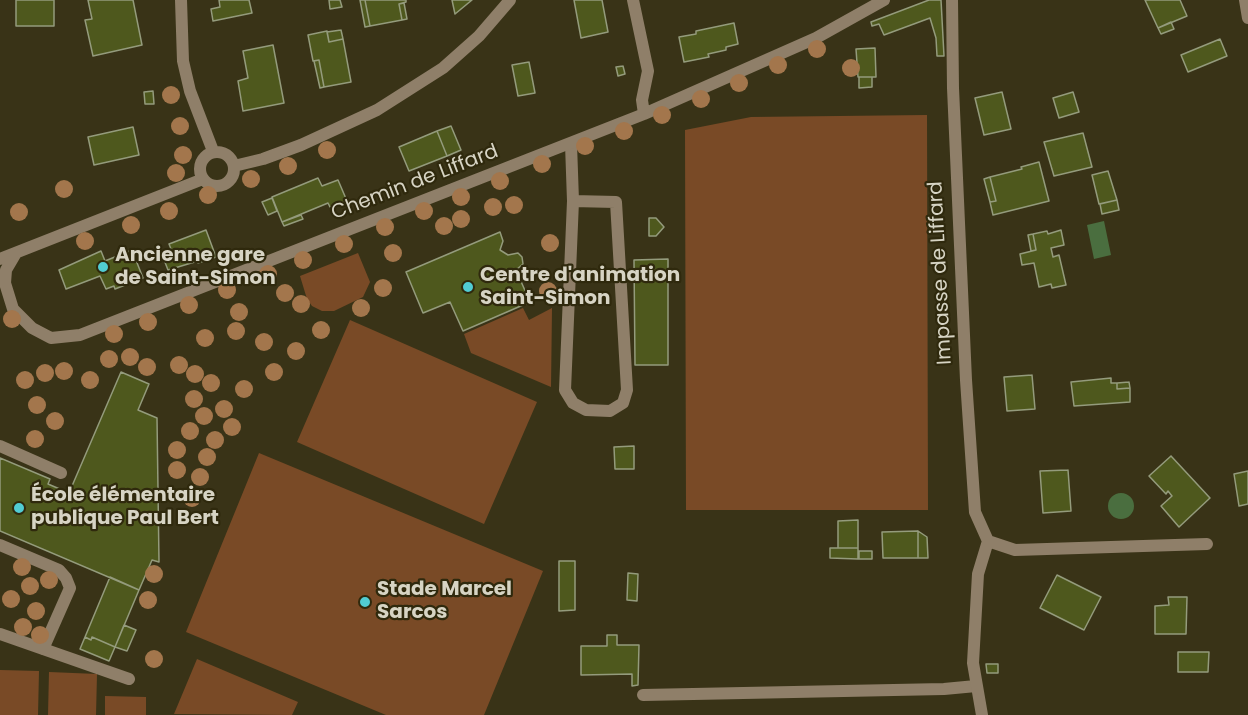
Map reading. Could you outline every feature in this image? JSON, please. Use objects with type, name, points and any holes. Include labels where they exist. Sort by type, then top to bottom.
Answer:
[{"type":"street","points":[[181,0],[183,61],[190,91],[213,152]]},
{"type":"street","points":[[234,166],[263,159],[301,145],[378,110],[443,68],[479,36],[510,0]]},
{"type":"street","points":[[633,0],[648,71],[642,100],[644,114]]},
{"type":"street","name":"Chemin de Liffard","points":[[16,253],[6,270],[5,283],[13,309],[32,328],[51,338],[81,335],[644,114],[816,38],[884,0]]},
{"type":"street","name":"Impasse de Liffard","points":[[952,0],[953,88],[966,380],[975,512],[988,541]]},
{"type":"street","points":[[1245,0],[1248,18]]},
{"type":"street","points":[[571,144],[573,201],[565,390],[573,403],[586,411],[610,411],[622,403],[627,390],[616,202],[573,201]]},
{"type":"street","points":[[213,152],[222,152],[229,157],[234,166],[230,180],[224,185],[213,186],[203,179],[199,167],[203,157],[213,152]]},
{"type":"street","points":[[0,259],[203,179]]},
{"type":"street","points":[[0,446],[61,473]]},
{"type":"street","points":[[982,715],[973,663],[978,574],[988,541],[1015,550],[1207,544]]},
{"type":"street","points":[[0,545],[59,570],[66,578],[70,588],[43,649]]},
{"type":"street","points":[[0,634],[129,679]]},
{"type":"street","points":[[643,695],[944,689],[976,686]]},
{"type":"shaded area","points":[[927,115],[928,510],[686,510],[685,130],[751,117]]},
{"type":"shaded area","points":[[1104,221],[1111,255],[1094,259],[1087,225]]},
{"type":"shaded area","points":[[358,253],[370,282],[363,297],[334,311],[322,311],[312,306],[307,299],[300,276]]},
{"type":"shaded area","points":[[523,308],[529,320],[552,308],[551,387],[471,353],[464,334]]},
{"type":"shaded area","points":[[350,320],[537,402],[484,524],[297,442]]},
{"type":"shaded area","name":"Stade Marcel Sarcos","points":[[259,453],[543,571],[484,715],[386,715],[186,632]]},
{"type":"shaded area","points":[[1121,493],[1130,497],[1134,506],[1130,515],[1121,519],[1112,515],[1108,506],[1112,497]]},
{"type":"shaded area","points":[[197,659],[298,702],[292,715],[174,714]]},
{"type":"shaded area","points":[[0,670],[39,671],[38,715],[0,715]]},
{"type":"shaded area","points":[[49,672],[97,674],[96,715],[48,715]]},
{"type":"shaded area","points":[[105,696],[146,697],[146,715],[105,715]]},
{"type":"building","points":[[16,0],[54,0],[54,26],[16,26]]},
{"type":"building","points":[[88,0],[133,0],[142,45],[93,56],[85,20],[92,19]]},
{"type":"building","points":[[219,0],[249,0],[252,13],[213,21],[211,9],[220,7]]},
{"type":"building","points":[[329,0],[340,0],[342,7],[330,9]]},
{"type":"building","points":[[360,0],[365,0],[370,26],[365,27]]},
{"type":"building","points":[[365,0],[406,0],[399,4],[402,20],[370,26]]},
{"type":"building","points":[[452,0],[472,0],[455,14]]},
{"type":"building","points":[[574,0],[602,0],[608,32],[581,38]]},
{"type":"building","points":[[929,0],[941,0],[944,56],[937,56],[936,38],[930,18],[884,35],[879,24],[872,26],[871,22]]},
{"type":"building","points":[[1145,0],[1180,0],[1187,16],[1158,28]]},
{"type":"building","points":[[404,3],[407,19],[402,20],[399,4]]},
{"type":"building","points":[[1171,22],[1174,29],[1161,34],[1158,28]]},
{"type":"building","points":[[734,23],[738,44],[726,47],[726,50],[708,54],[709,57],[684,62],[679,37]]},
{"type":"building","points":[[341,30],[343,39],[329,42],[327,32]]},
{"type":"building","points":[[327,31],[329,42],[343,39],[351,82],[324,87],[319,60],[313,61],[308,35]]},
{"type":"building","points":[[1220,39],[1227,56],[1188,72],[1181,55]]},
{"type":"building","points":[[273,45],[284,103],[243,111],[238,81],[248,78],[243,51]]},
{"type":"building","points":[[875,48],[876,77],[858,77],[856,49]]},
{"type":"building","points":[[319,60],[324,87],[320,88],[314,61]]},
{"type":"building","points":[[529,62],[535,93],[518,96],[512,65]]},
{"type":"building","points":[[623,66],[625,74],[618,76],[616,67]]},
{"type":"building","points":[[859,77],[872,77],[872,87],[859,88]]},
{"type":"building","points":[[153,91],[154,104],[145,104],[144,92]]},
{"type":"building","points":[[1002,92],[1011,129],[984,135],[975,98]]},
{"type":"building","points":[[1073,92],[1079,112],[1059,118],[1053,98]]},
{"type":"building","points":[[451,126],[461,150],[447,156],[437,131]]},
{"type":"building","points":[[133,127],[139,155],[94,165],[88,137]]},
{"type":"building","points":[[437,131],[447,156],[409,171],[399,147]]},
{"type":"building","points":[[1083,133],[1092,167],[1054,176],[1044,142]]},
{"type":"building","points":[[1039,162],[1049,201],[993,215],[990,202],[996,201],[990,177]]},
{"type":"building","points":[[1108,171],[1117,200],[1099,204],[1092,175]]},
{"type":"building","points":[[990,177],[996,201],[990,202],[984,179]]},
{"type":"building","points":[[318,178],[322,186],[338,180],[347,201],[330,207],[328,203],[282,222],[272,197]]},
{"type":"building","points":[[272,198],[277,211],[268,215],[262,202]]},
{"type":"building","points":[[1117,200],[1119,210],[1102,214],[1100,204]]},
{"type":"building","points":[[301,215],[303,219],[284,226],[282,222]]},
{"type":"building","points":[[649,218],[656,218],[664,227],[656,236],[649,236]]},
{"type":"building","points":[[206,230],[216,257],[168,270],[161,252],[171,249],[169,244]]},
{"type":"building","points":[[1061,230],[1064,245],[1051,248],[1053,257],[1059,255],[1066,285],[1052,288],[1051,284],[1039,287],[1034,263],[1022,265],[1020,254],[1036,250],[1033,234],[1047,231],[1048,234]]},
{"type":"building","name":"Centre d'animation Saint-Simon","points":[[500,232],[503,241],[500,250],[508,255],[518,253],[522,257],[523,264],[516,270],[530,302],[463,331],[450,302],[423,313],[406,272]]},
{"type":"building","points":[[1033,234],[1036,250],[1031,251],[1028,235]]},
{"type":"building","name":"Ancienne gare de Saint-Simon","points":[[132,250],[143,278],[115,289],[114,286],[106,289],[100,276],[66,289],[59,270],[101,251],[105,261]]},
{"type":"building","points":[[668,259],[668,365],[635,365],[634,260]]},
{"type":"building","points":[[121,372],[149,384],[138,410],[157,418],[159,562],[152,560],[139,590],[0,531],[0,458],[50,479],[48,484],[69,493]]},
{"type":"building","points":[[1032,375],[1035,409],[1007,411],[1004,377]]},
{"type":"building","points":[[1111,378],[1111,383],[1117,383],[1117,389],[1130,388],[1130,402],[1074,406],[1071,382]]},
{"type":"building","points":[[1129,382],[1130,388],[1117,389],[1117,383]]},
{"type":"building","points":[[634,446],[634,469],[615,469],[614,447]]},
{"type":"building","points":[[1171,456],[1210,498],[1179,527],[1161,506],[1172,496],[1168,491],[1166,494],[1149,476]]},
{"type":"building","points":[[1068,470],[1071,511],[1043,513],[1040,471]]},
{"type":"building","points":[[1248,471],[1248,504],[1239,506],[1234,474]]},
{"type":"building","points":[[858,520],[858,548],[838,548],[838,521]]},
{"type":"building","points":[[918,531],[927,537],[928,558],[918,558]]},
{"type":"building","points":[[918,531],[918,558],[883,558],[882,532]]},
{"type":"building","points":[[830,548],[858,548],[858,559],[830,558]]},
{"type":"building","points":[[859,551],[872,551],[872,559],[859,559]]},
{"type":"building","points":[[559,561],[575,561],[575,610],[559,611]]},
{"type":"building","points":[[628,573],[638,574],[637,601],[627,600]]},
{"type":"building","points":[[1057,575],[1101,597],[1084,630],[1040,608]]},
{"type":"building","points":[[110,577],[139,590],[115,647],[92,637],[91,640],[85,637]]},
{"type":"building","points":[[1168,597],[1187,597],[1186,634],[1155,634],[1155,606],[1169,605]]},
{"type":"building","points":[[124,625],[136,630],[127,651],[115,647]]},
{"type":"building","points":[[607,635],[617,635],[617,645],[639,645],[638,685],[632,686],[632,674],[581,675],[581,646],[607,646]]},
{"type":"building","points":[[85,637],[91,640],[92,637],[115,647],[109,661],[80,649]]},
{"type":"building","points":[[1178,652],[1209,652],[1208,672],[1178,672]]},
{"type":"building","points":[[986,664],[998,664],[998,673],[987,673]]},
{"type":"place","name":"Ancienne gare de Saint-Simon","points":[[103,267]]},
{"type":"place","name":"Centre d'animation Saint-Simon","points":[[468,287]]},
{"type":"place","name":"École élémentaire publique Paul Bert","points":[[19,508]]},
{"type":"place","name":"Stade Marcel Sarcos","points":[[365,602]]}]
